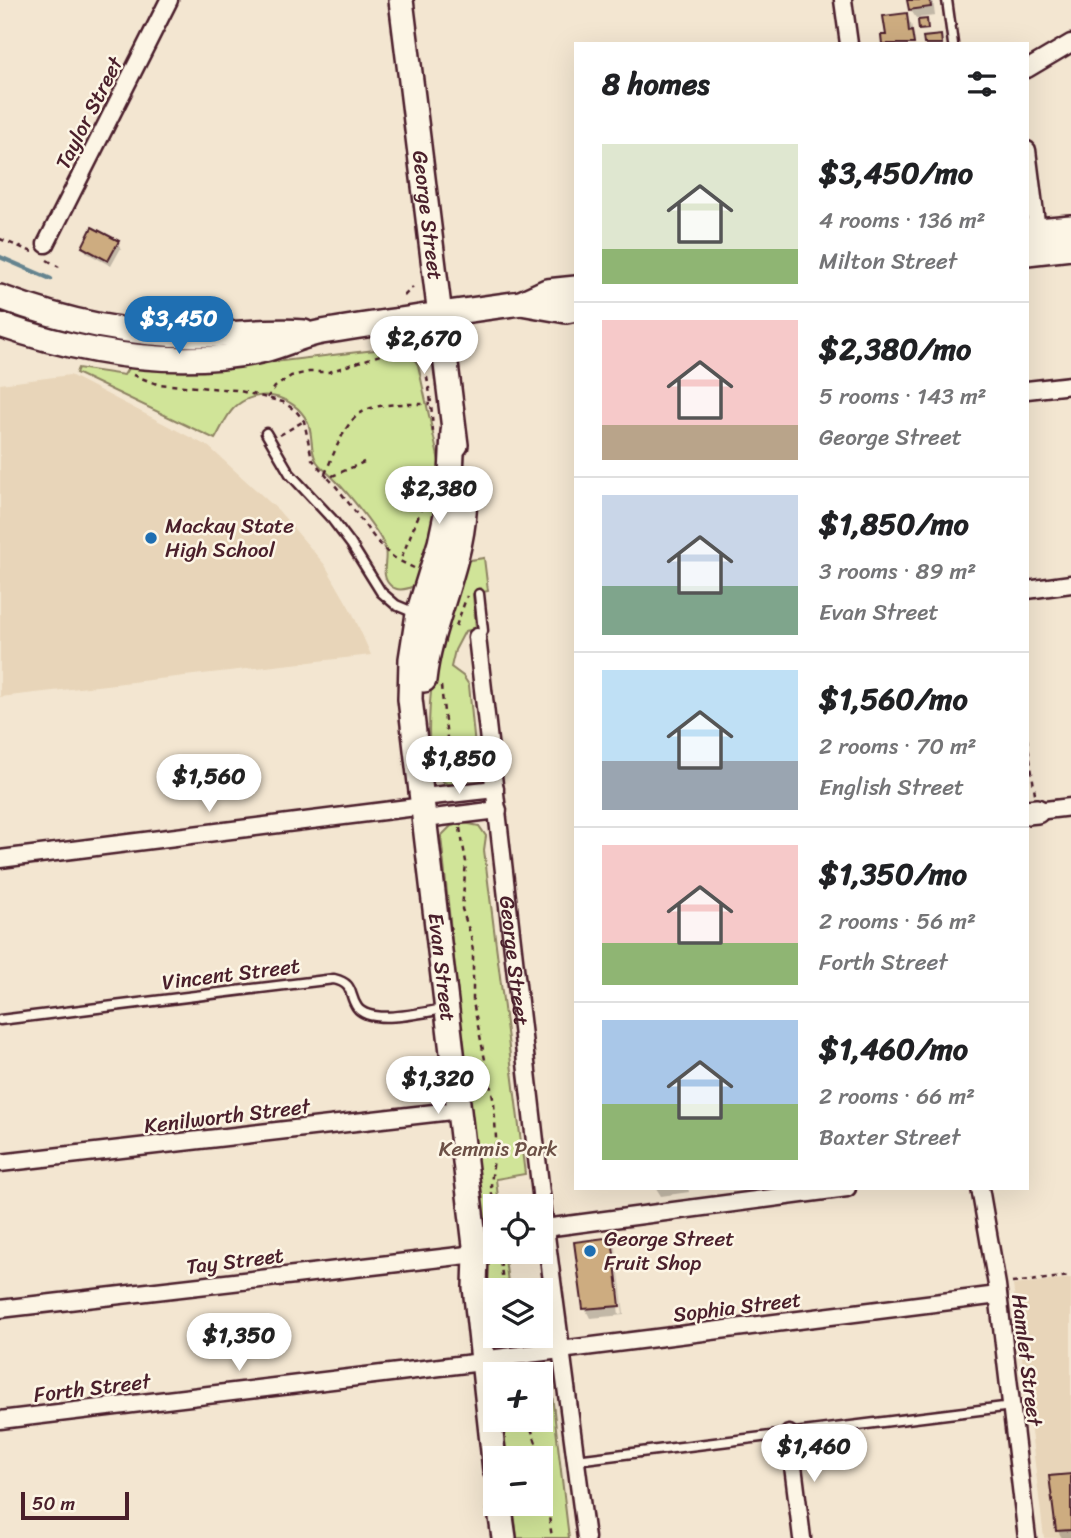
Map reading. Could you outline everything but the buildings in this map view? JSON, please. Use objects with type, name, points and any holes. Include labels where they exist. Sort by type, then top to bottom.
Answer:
[{"type":"street","name":"Taylor Street","points":[[47,244],[169,0]]},
{"type":"street","name":"George Street","points":[[401,0],[453,432],[464,483],[463,518],[452,572],[436,622]]},
{"type":"street","points":[[843,0],[849,42]]},
{"type":"street","points":[[1029,68],[1071,43]]},
{"type":"street","points":[[1029,182],[1032,230],[1071,227]]},
{"type":"street","points":[[1029,253],[1071,248]]},
{"type":"street","points":[[0,325],[80,348],[128,355],[197,357],[256,352],[317,333],[521,303],[547,291],[574,288]]},
{"type":"street","points":[[0,297],[88,324],[146,332],[202,335],[263,330],[317,333]]},
{"type":"street","points":[[521,303],[566,311],[574,309]]},
{"type":"street","points":[[1029,390],[1071,385]]},
{"type":"street","points":[[1029,590],[1071,584]]},
{"type":"street","name":"Evan Street","points":[[436,622],[424,673],[418,757],[476,1254],[475,1287],[481,1361],[492,1446]]},
{"type":"street","name":"George Street","points":[[477,637],[541,1194]]},
{"type":"street","points":[[0,859],[424,807],[456,793],[495,789]]},
{"type":"street","points":[[424,807],[459,815],[498,810]]},
{"type":"street","points":[[1032,811],[1071,807]]},
{"type":"street","name":"Kenilworth Street","points":[[0,1163],[460,1110]]},
{"type":"street","points":[[553,1227],[822,1190]]},
{"type":"street","name":"Hamlet Street","points":[[980,1190],[997,1290],[1027,1538]]},
{"type":"street","name":"Tay Street","points":[[0,1309],[476,1254]]},
{"type":"street","name":"George Street","points":[[550,1264],[586,1538]]},
{"type":"street","name":"Sophia Street","points":[[481,1361],[997,1290]]},
{"type":"street","name":"Forth Street","points":[[0,1420],[481,1361]]},
{"type":"street","points":[[789,1434],[802,1538]]},
{"type":"street","points":[[501,1516],[504,1538]]},
{"type":"lane","points":[[947,0],[953,42]]},
{"type":"lane","points":[[268,437],[295,481],[332,519],[381,592],[396,605],[436,622]]},
{"type":"lane","name":"George Street","points":[[477,637],[483,631],[479,594]]},
{"type":"lane","name":"Vincent Street","points":[[0,1020],[334,979],[350,987],[359,1009],[372,1017],[447,1009]]},
{"type":"lane","points":[[576,1460],[1012,1406]]},
{"type":"path","points":[[0,239],[40,255],[59,267]]},
{"type":"path","points":[[404,296],[413,287]]},
{"type":"path","points":[[267,398],[275,387],[291,376],[329,372],[398,349],[412,350],[417,354],[426,376],[430,404],[379,405],[356,416],[342,432],[326,476]]},
{"type":"path","points":[[128,374],[156,384],[236,390],[289,405],[304,421],[310,455],[315,465],[356,510],[385,552],[400,561]]},
{"type":"path","points":[[268,437],[304,421]]},
{"type":"path","points":[[326,476],[364,462]]},
{"type":"path","points":[[436,622],[467,593]]},
{"type":"path","points":[[441,679],[441,700],[456,793]]},
{"type":"path","points":[[1029,768],[1032,811]]},
{"type":"path","points":[[459,815],[466,862],[462,887],[463,909],[473,951],[473,1002],[480,1044],[493,1091],[496,1123],[492,1194]]},
{"type":"path","points":[[997,1290],[1071,1276]]},
{"type":"path","points":[[550,1516],[552,1538]]},
{"type":"shaded area","name":"Mackay State High School","points":[[70,375],[209,447],[278,510],[325,565],[353,614],[371,655],[0,697],[0,384]]},
{"type":"shaded area","points":[[1071,1278],[1071,1538],[1044,1538],[1013,1285]]},
{"type":"green space","points":[[392,348],[411,354],[418,365],[442,475],[432,547],[416,585],[403,589],[394,588],[387,582],[385,550],[381,538],[348,494],[317,462],[307,421],[293,405],[274,396],[253,397],[243,401],[231,411],[215,439],[76,373],[78,368],[124,375],[129,367],[232,367]]},
{"type":"green space","points":[[484,558],[488,591],[473,594],[476,629],[465,631],[455,650],[451,667],[463,676],[469,685],[477,768],[464,782],[446,783],[438,777],[430,754],[429,713],[435,667],[464,561]]},
{"type":"green space","name":"Kemmis Park","points":[[464,823],[479,826],[486,836],[484,850],[525,1174],[496,1179],[498,1194],[483,1194],[483,1234],[441,836],[451,826]]},
{"type":"green space","name":"Kemmis Park","points":[[486,1264],[506,1264],[507,1278],[488,1278]]},
{"type":"green space","points":[[553,1403],[569,1538],[517,1538],[514,1516],[553,1516],[553,1446],[505,1446],[504,1432],[553,1432]]},
{"type":"waterway","points":[[0,257],[51,279]]},
{"type":"place","name":"Mackay State High School","points":[[151,538]]},
{"type":"place","name":"George Street Fruit Shop","points":[[590,1251]]}]
